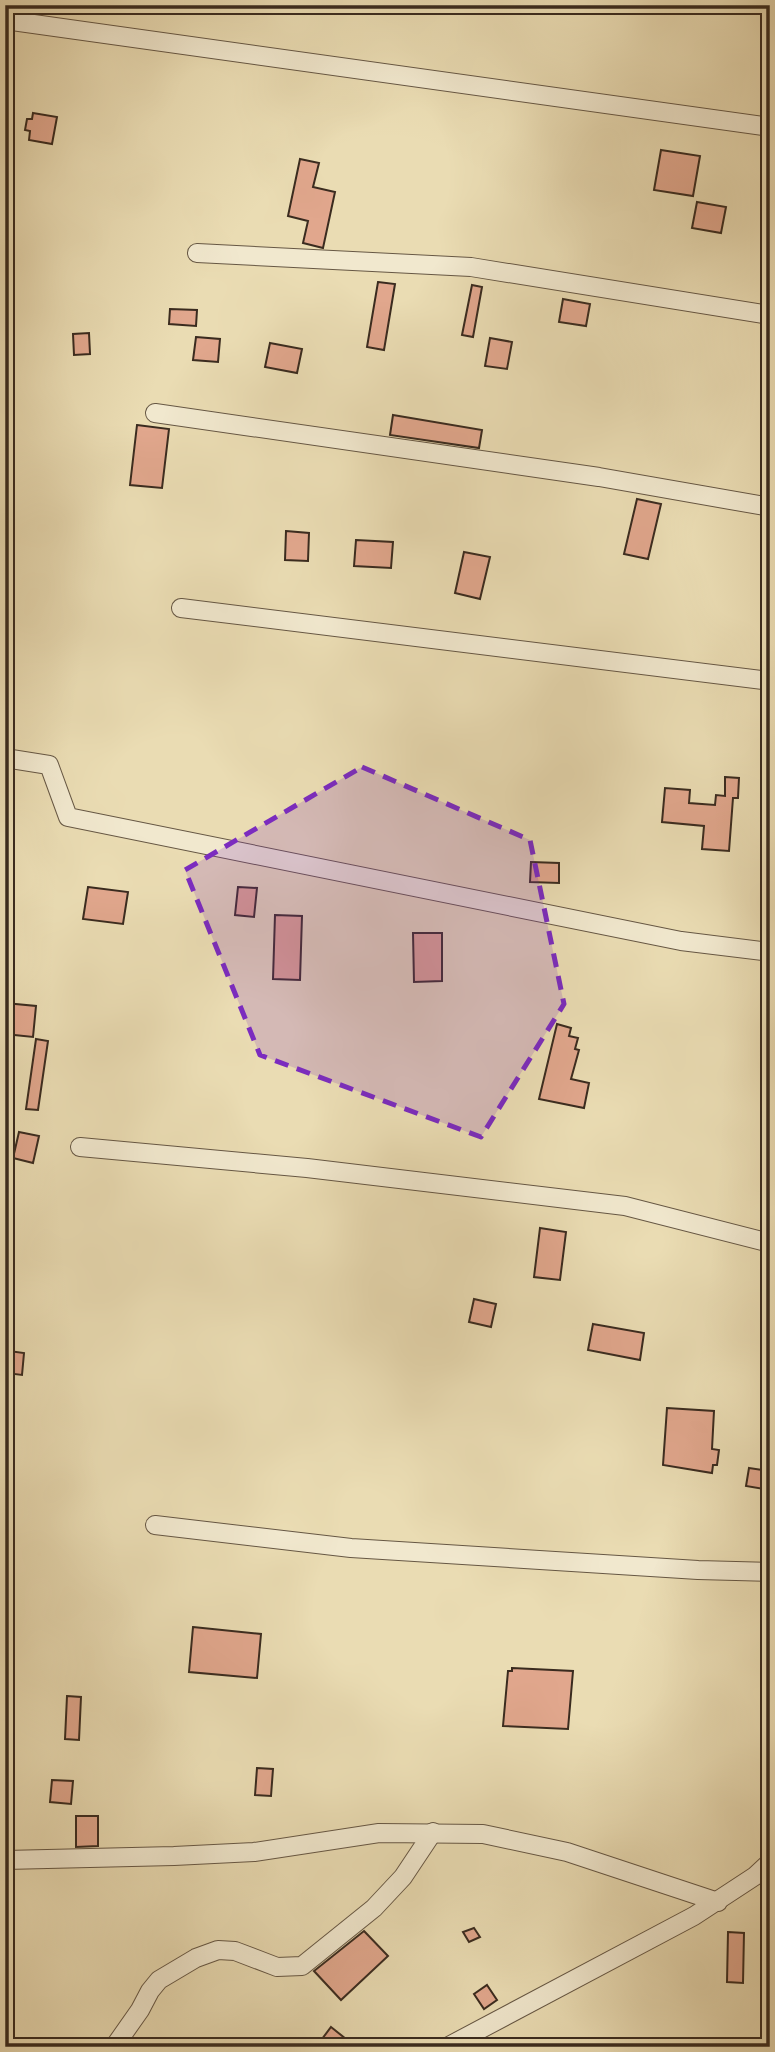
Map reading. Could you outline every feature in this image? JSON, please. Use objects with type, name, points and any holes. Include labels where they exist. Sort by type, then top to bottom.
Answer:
[{"type":"street","points":[[5,20],[770,127]]},
{"type":"street","points":[[197,253],[471,267],[770,315]]},
{"type":"street","points":[[156,412],[599,477],[770,507]]},
{"type":"street","points":[[181,608],[770,681]]},
{"type":"street","points":[[5,758],[49,765],[68,817],[681,941],[770,952]]},
{"type":"street","points":[[80,1147],[307,1168],[625,1206],[770,1243]]},
{"type":"street","points":[[156,1525],[351,1548],[698,1570],[770,1572]]},
{"type":"street","points":[[114,2047],[159,1980],[196,1958],[218,1950],[235,1951],[277,1967],[302,1966],[374,1908],[403,1877],[433,1832]]},
{"type":"street","points":[[5,1860],[254,1852],[379,1833],[483,1834],[566,1852],[718,1902]]},
{"type":"street","points":[[447,2047],[718,1902],[770,1862]]},
{"type":"highlighted area","points":[[362,767],[530,840],[564,1004],[481,1137],[260,1055],[185,870]]},
{"type":"building","points":[[33,113],[57,117],[52,144],[29,140],[30,131],[25,130],[27,119],[32,119]]},
{"type":"building","points":[[661,150],[700,156],[693,196],[654,190]]},
{"type":"building","points":[[300,159],[319,163],[313,187],[335,192],[323,248],[303,243],[308,221],[288,216]]},
{"type":"building","points":[[697,202],[726,207],[721,233],[692,228]]},
{"type":"building","points":[[378,282],[395,284],[384,350],[367,347]]},
{"type":"building","points":[[472,285],[482,287],[473,337],[462,335]]},
{"type":"building","points":[[563,299],[590,304],[586,326],[559,322]]},
{"type":"building","points":[[170,309],[197,310],[196,326],[169,324]]},
{"type":"building","points":[[89,333],[90,354],[74,355],[73,334]]},
{"type":"building","points":[[196,337],[220,339],[218,362],[193,360]]},
{"type":"building","points":[[490,338],[512,342],[507,369],[485,366]]},
{"type":"building","points":[[270,343],[302,349],[297,373],[265,367]]},
{"type":"building","points":[[393,415],[482,430],[479,448],[390,435]]},
{"type":"building","points":[[137,425],[169,429],[162,488],[130,485]]},
{"type":"building","points":[[637,499],[661,504],[648,559],[624,554]]},
{"type":"building","points":[[286,531],[309,533],[308,561],[285,560]]},
{"type":"building","points":[[356,540],[393,542],[391,568],[354,566]]},
{"type":"building","points":[[464,552],[490,557],[480,599],[455,593]]},
{"type":"building","points":[[725,777],[739,778],[738,798],[733,798],[729,851],[702,849],[704,826],[662,822],[665,788],[690,790],[689,803],[715,805],[716,795],[725,796]]},
{"type":"building","points":[[531,862],[559,863],[559,883],[530,882]]},
{"type":"building","points":[[88,887],[128,892],[123,924],[83,919]]},
{"type":"building","points":[[238,887],[257,888],[254,917],[235,915]]},
{"type":"building","points":[[275,915],[302,916],[300,980],[273,979]]},
{"type":"building","points":[[413,933],[442,933],[442,981],[414,982]]},
{"type":"building","points":[[5,1003],[36,1006],[33,1037],[5,1034]]},
{"type":"building","points":[[557,1024],[571,1028],[569,1036],[578,1038],[575,1049],[579,1050],[571,1079],[589,1083],[584,1108],[539,1099]]},
{"type":"building","points":[[36,1039],[48,1041],[38,1110],[26,1109]]},
{"type":"building","points":[[19,1132],[39,1136],[33,1163],[13,1158]]},
{"type":"building","points":[[540,1228],[566,1232],[560,1280],[534,1277]]},
{"type":"building","points":[[474,1299],[496,1304],[491,1327],[469,1322]]},
{"type":"building","points":[[593,1324],[644,1333],[640,1360],[588,1350]]},
{"type":"building","points":[[9,1351],[24,1353],[22,1375],[6,1373]]},
{"type":"building","points":[[667,1408],[714,1411],[712,1449],[719,1450],[717,1465],[713,1465],[712,1473],[663,1465]]},
{"type":"building","points":[[749,1468],[770,1471],[770,1490],[746,1486]]},
{"type":"building","points":[[193,1627],[261,1634],[257,1678],[189,1672]]},
{"type":"building","points":[[512,1668],[573,1671],[568,1729],[503,1726],[508,1671],[512,1671]]},
{"type":"building","points":[[67,1696],[81,1697],[79,1740],[65,1739]]},
{"type":"building","points":[[257,1768],[273,1769],[271,1796],[255,1795]]},
{"type":"building","points":[[52,1780],[73,1781],[71,1804],[50,1802]]},
{"type":"building","points":[[76,1816],[98,1816],[98,1846],[76,1847]]},
{"type":"building","points":[[474,1928],[480,1937],[469,1942],[463,1932]]},
{"type":"building","points":[[364,1931],[388,1956],[341,2000],[314,1971]]},
{"type":"building","points":[[728,1932],[744,1933],[743,1983],[727,1982]]},
{"type":"building","points":[[487,1985],[497,2000],[484,2009],[474,1994]]},
{"type":"building","points":[[331,2027],[356,2047],[316,2047]]}]
